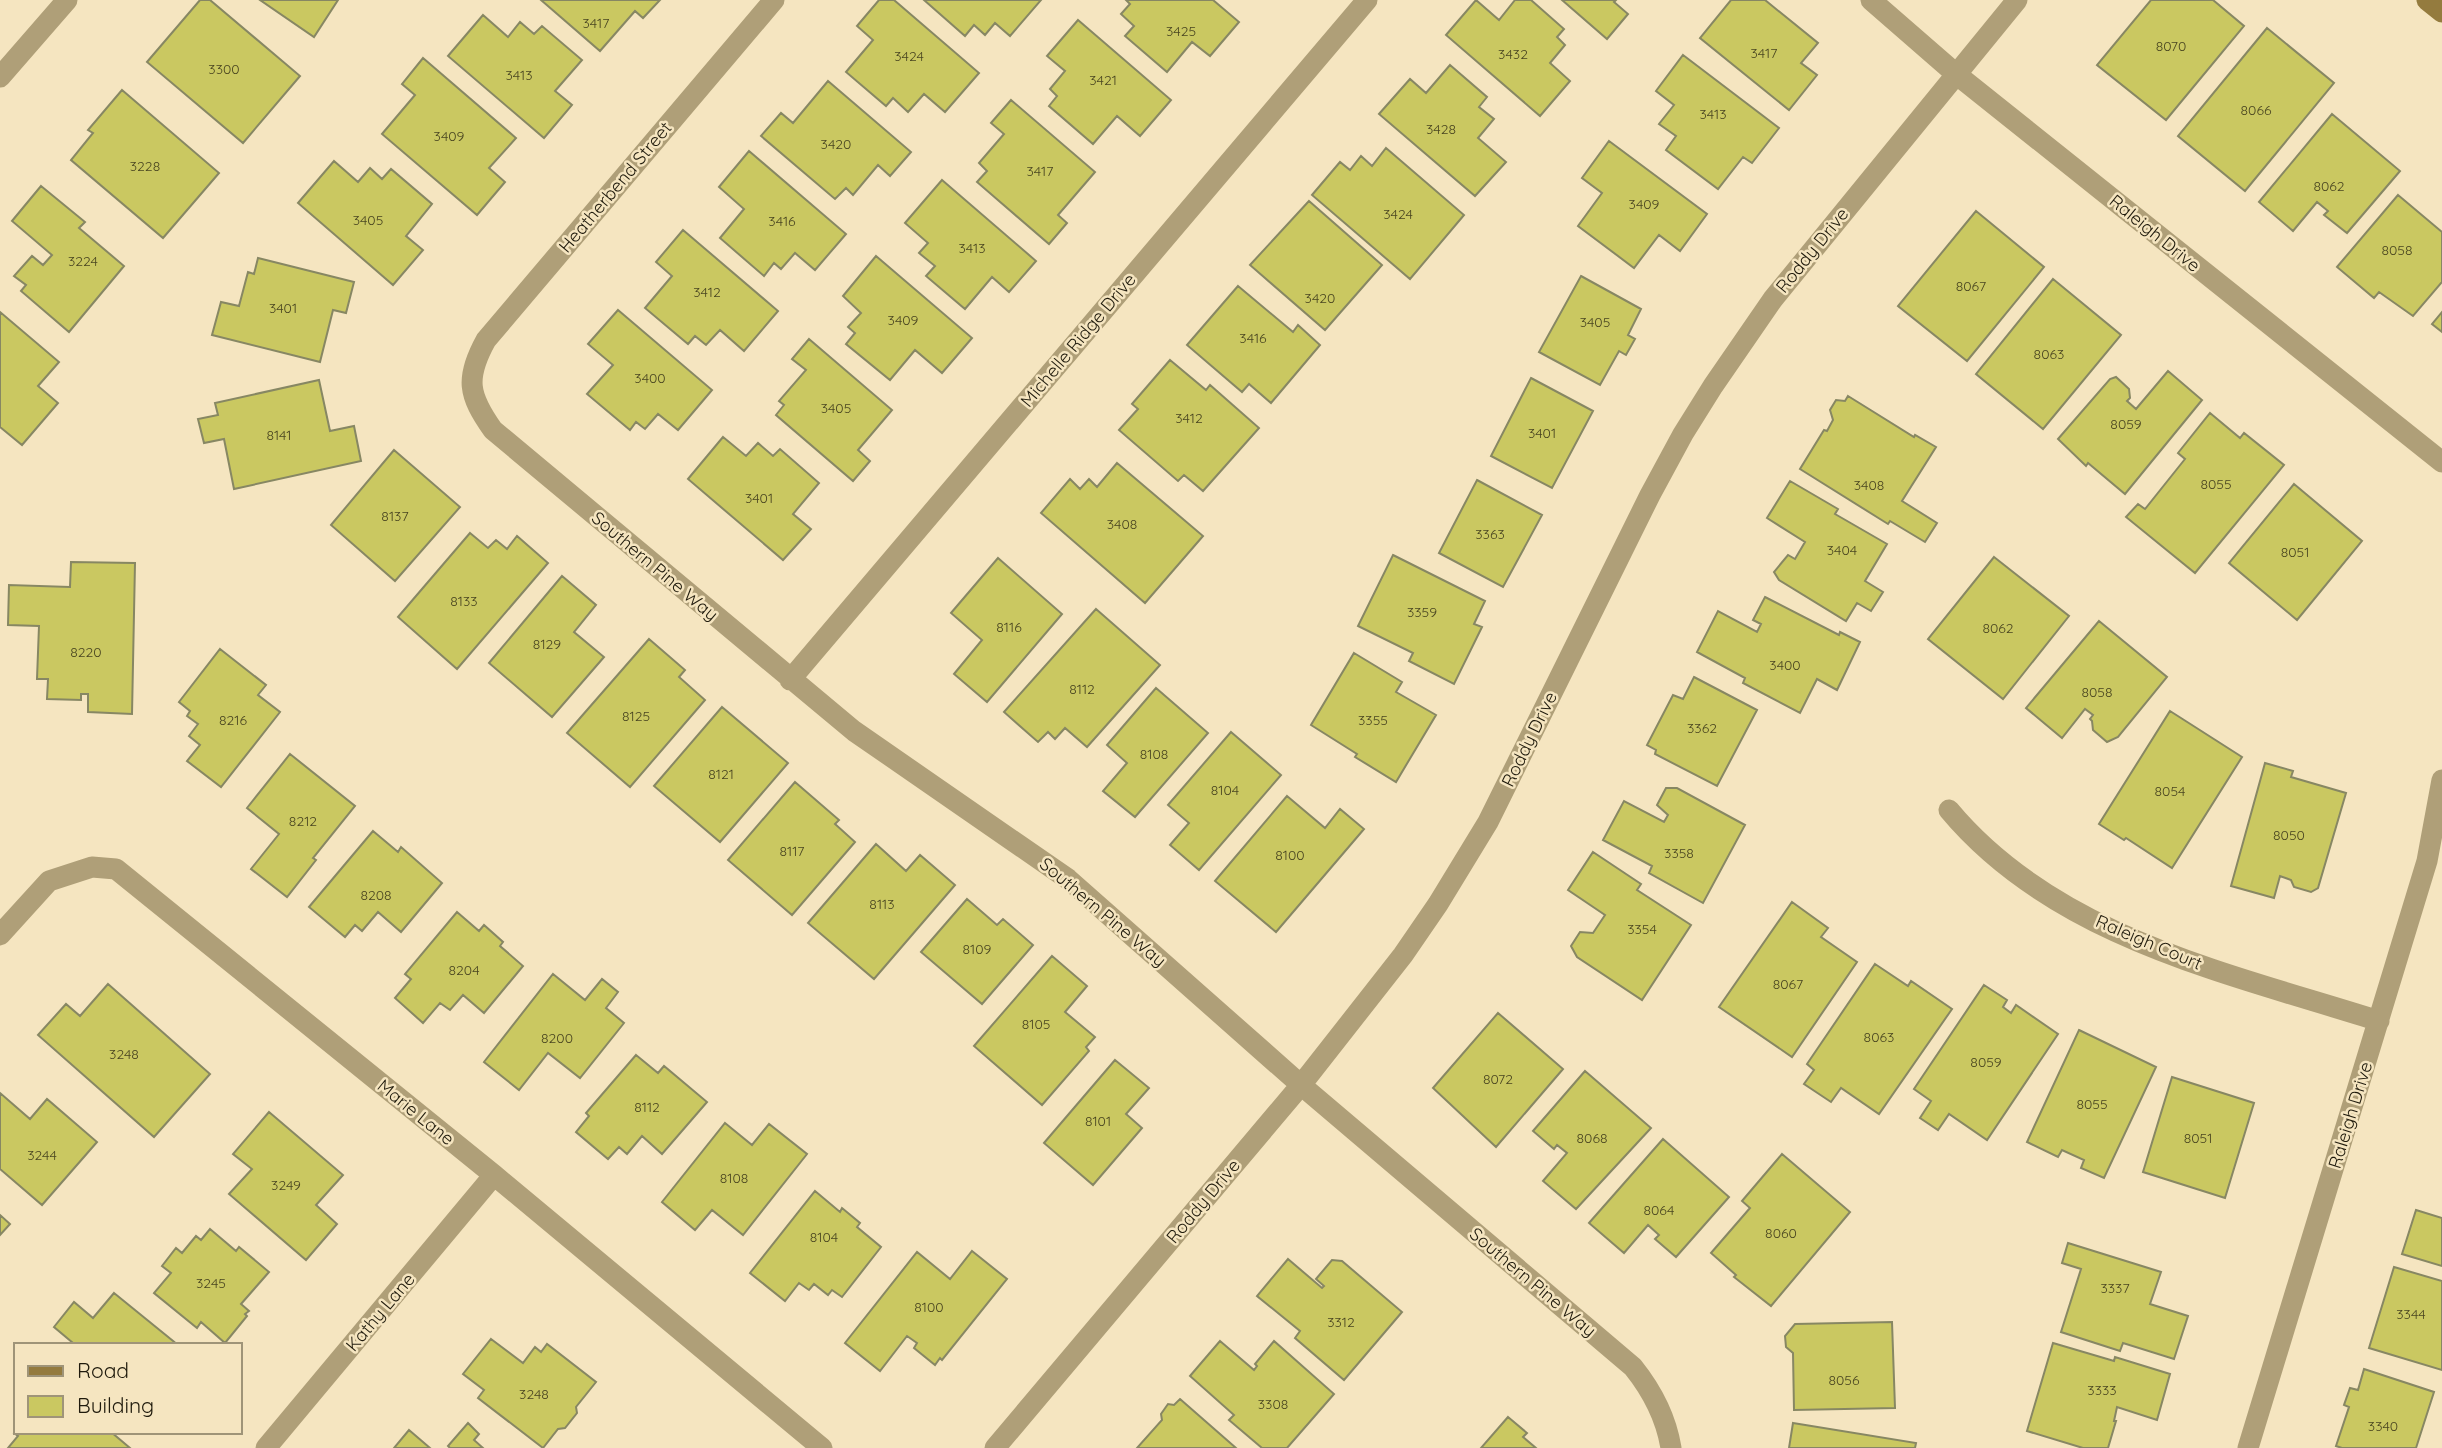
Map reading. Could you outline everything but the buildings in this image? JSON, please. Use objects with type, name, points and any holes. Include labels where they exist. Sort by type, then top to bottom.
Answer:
[{"type":"main road","points":[[2427,0],[2442,12]]},
{"type":"street","points":[[0,77],[67,0]]},
{"type":"street","name":"Heatherbend Street","points":[[472,382],[474,362],[486,340],[774,0]]},
{"type":"street","name":"Michelle Ridge Drive","points":[[790,680],[1367,0]]},
{"type":"street","name":"Raleigh Drive","points":[[1871,0],[1956,74],[2442,462]]},
{"type":"street","name":"Roddy Drive","points":[[995,1448],[1301,1084],[1403,955],[1463,864],[1494,810],[1650,495],[1683,434],[1720,375],[1773,299],[2017,0]]},
{"type":"street","name":"Southern Pine Way","points":[[472,382],[477,407],[493,430],[854,731],[1068,879],[1301,1084],[1633,1367],[1651,1389],[1664,1418],[1671,1448]]},
{"type":"street","name":"Raleigh Drive","points":[[2248,1448],[2427,861],[2442,780]]},
{"type":"street","name":"Raleigh Court","points":[[1948,810],[1982,847],[2013,872],[2099,923],[2197,964],[2379,1021]]},
{"type":"street","name":"Marie Lane","points":[[0,935],[49,881],[92,867],[116,869],[494,1175],[822,1448]]},
{"type":"street","name":"Kathy Lane","points":[[266,1448],[494,1175]]}]
